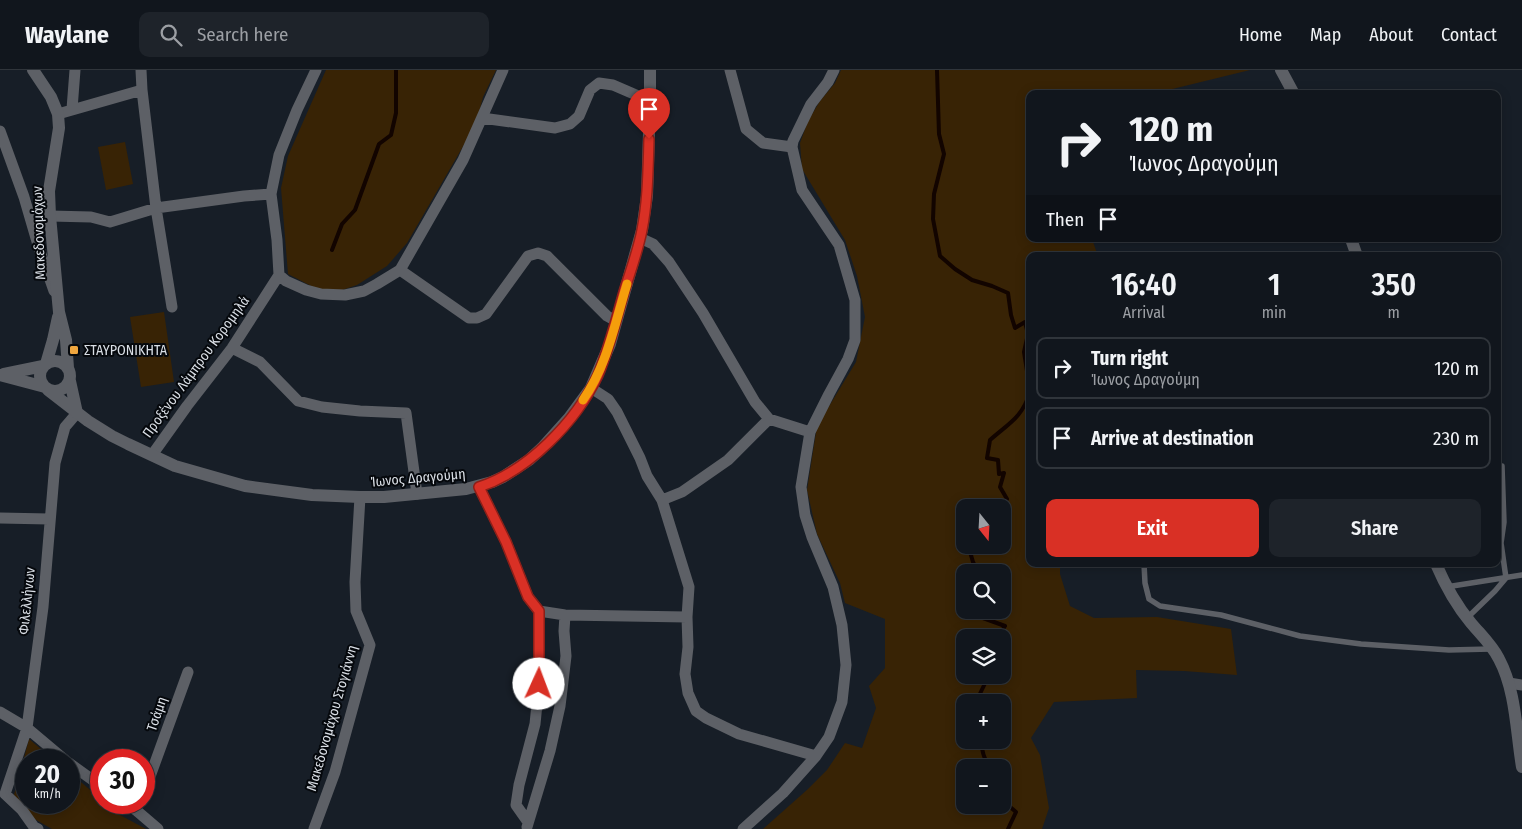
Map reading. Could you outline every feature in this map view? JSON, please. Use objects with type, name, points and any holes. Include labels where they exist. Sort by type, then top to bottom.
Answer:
[{"type":"street","name":"Μακεδονομάχων","points":[[33,70],[52,97],[58,114],[59,128],[49,191],[50,216],[57,297],[66,340],[69,374]]},
{"type":"street","points":[[72,109],[74,70]]},
{"type":"street","points":[[141,70],[156,208],[172,307]]},
{"type":"street","points":[[316,70],[279,155],[271,194],[279,275],[286,281],[314,292],[345,295],[356,293],[378,284],[400,270],[463,160],[503,70]]},
{"type":"street","name":"Ίωνος Δραγούμη","points":[[46,388],[77,414],[112,436],[176,466],[245,486],[289,493],[360,497],[459,490],[479,487],[504,477],[529,460],[569,418],[591,388],[604,359],[640,238],[647,196],[650,70]]},
{"type":"street","points":[[730,70],[746,129],[763,143],[792,147]]},
{"type":"street","points":[[743,829],[783,793],[816,756],[829,737],[842,702],[846,665],[842,624],[833,587],[805,515],[801,487],[810,432],[848,359],[855,340],[855,300],[839,245],[802,190],[792,147],[793,141],[811,104],[828,82],[834,70]]},
{"type":"street","points":[[1281,70],[1292,90]]},
{"type":"street","points":[[482,118],[555,128],[570,124],[579,116],[590,90],[599,84],[613,85],[650,101]]},
{"type":"street","points":[[58,114],[142,90]]},
{"type":"street","points":[[0,131],[24,196],[38,245],[57,297]]},
{"type":"street","points":[[50,216],[91,217],[110,222],[156,208],[271,194]]},
{"type":"street","points":[[640,238],[653,244],[669,262],[703,313],[755,402],[769,419],[810,432]]},
{"type":"street","points":[[400,270],[469,318],[478,318],[486,314],[528,256],[538,253],[547,256],[607,316],[616,321]]},
{"type":"street","name":"Προξένου Λάμπρου Κορομηλά","points":[[152,455],[232,348],[279,275]]},
{"type":"street","name":"Μακεδονομάχων","points":[[44,365],[53,340],[59,312]]},
{"type":"street","points":[[232,348],[260,362],[298,401],[322,407],[406,413],[417,494]]},
{"type":"street","points":[[0,375],[50,362],[62,362],[69,374],[77,414]]},
{"type":"street","points":[[44,365],[40,375],[42,384],[46,388]]},
{"type":"street","points":[[0,375],[56,391],[61,390],[68,384],[69,374]]},
{"type":"street","points":[[591,388],[608,399],[617,412],[647,476],[662,500],[689,587],[688,647],[685,674],[688,693],[696,711],[738,734],[816,756]]},
{"type":"street","name":"Φιλελλήνων","points":[[35,828],[22,810],[4,794],[27,728],[43,607],[52,486],[57,453],[65,427],[77,414]]},
{"type":"street","points":[[662,500],[682,492],[728,460],[769,419]]},
{"type":"street","points":[[479,487],[506,542],[528,597],[539,611],[539,684],[534,724],[516,805],[527,826]]},
{"type":"street","name":"Μακεδονομάχου Στογιάννη","points":[[314,829],[335,772],[370,645],[356,611],[355,582],[360,497]]},
{"type":"street","points":[[0,518],[49,519]]},
{"type":"street","points":[[1437,567],[1446,587],[1467,618],[1494,648],[1503,666],[1516,684],[1522,767]]},
{"type":"street","points":[[539,611],[565,615],[688,617]]},
{"type":"street","points":[[527,826],[550,751],[560,706],[566,656],[565,615]]},
{"type":"street","name":"Τσάμη","points":[[155,763],[188,672]]},
{"type":"street","points":[[0,712],[27,728],[52,749]]},
{"type":"street","points":[[144,814],[158,829]]},
{"type":"lane","points":[[1467,618],[1506,578],[1501,543],[1504,522],[1502,466]]},
{"type":"lane","points":[[1144,567],[1145,583],[1149,598],[1160,606],[1221,615],[1300,636],[1361,644],[1449,650],[1494,648]]},
{"type":"lane","points":[[1446,587],[1522,575]]},
{"type":"shaded area","points":[[326,70],[496,70],[483,97],[476,124],[407,243],[387,266],[357,285],[339,291],[319,290],[288,274],[281,188],[288,156]]},
{"type":"shaded area","points":[[841,70],[1250,70],[1168,90],[1026,90],[1026,242],[1093,242],[1097,252],[1026,252],[1026,567],[1060,567],[1060,574],[1070,606],[1094,618],[1157,617],[1231,629],[1237,675],[1136,670],[1137,698],[1054,702],[1031,738],[1040,755],[1049,808],[1042,829],[763,829],[827,770],[845,743],[862,748],[876,708],[869,686],[885,668],[885,619],[845,603],[840,583],[817,534],[807,490],[817,426],[856,362],[865,317],[857,276],[845,240],[802,169],[800,143],[808,121],[820,101],[835,83]]},
{"type":"shaded area","points":[[125,142],[133,184],[106,190],[98,147]]},
{"type":"shaded area","points":[[164,312],[174,382],[141,387],[130,317]]},
{"type":"shaded area","points":[[29,739],[41,749],[26,749]]},
{"type":"shaded area","points":[[80,781],[90,790],[90,814],[119,814],[146,829],[52,829],[29,814],[80,814]]},
{"type":"waterway","points":[[332,250],[342,224],[355,210],[379,144],[391,135],[396,113],[396,70]]},
{"type":"waterway","points":[[937,70],[939,134],[944,154],[934,194],[933,219],[940,256],[972,280],[1008,293],[1015,328],[1025,322],[1026,326]]},
{"type":"waterway","points":[[1026,343],[1024,352],[1026,365]]},
{"type":"waterway","points":[[1007,499],[1000,487],[1004,473],[999,474],[998,460],[987,458],[990,440],[1019,414],[1026,403]]},
{"type":"waterway","points":[[971,554],[974,564]]},
{"type":"waterway","points":[[986,619],[1005,626],[1003,629]]},
{"type":"waterway","points":[[980,694],[985,684]]},
{"type":"waterway","points":[[982,749],[985,759]]},
{"type":"waterway","points":[[1008,829],[1016,812],[1011,808]]},
{"type":"slow traffic","points":[[583,400],[598,374],[610,344],[627,284]]},
{"type":"place","name":"ΣΤΑΥΡΟΝΙΚΗΤΑ","points":[[74,350]]},
{"type":"route","points":[[539,684],[539,611],[528,597],[506,542],[479,487],[504,477],[517,469],[542,448],[580,405],[598,374],[610,344],[642,230],[647,196],[649,139]]}]
